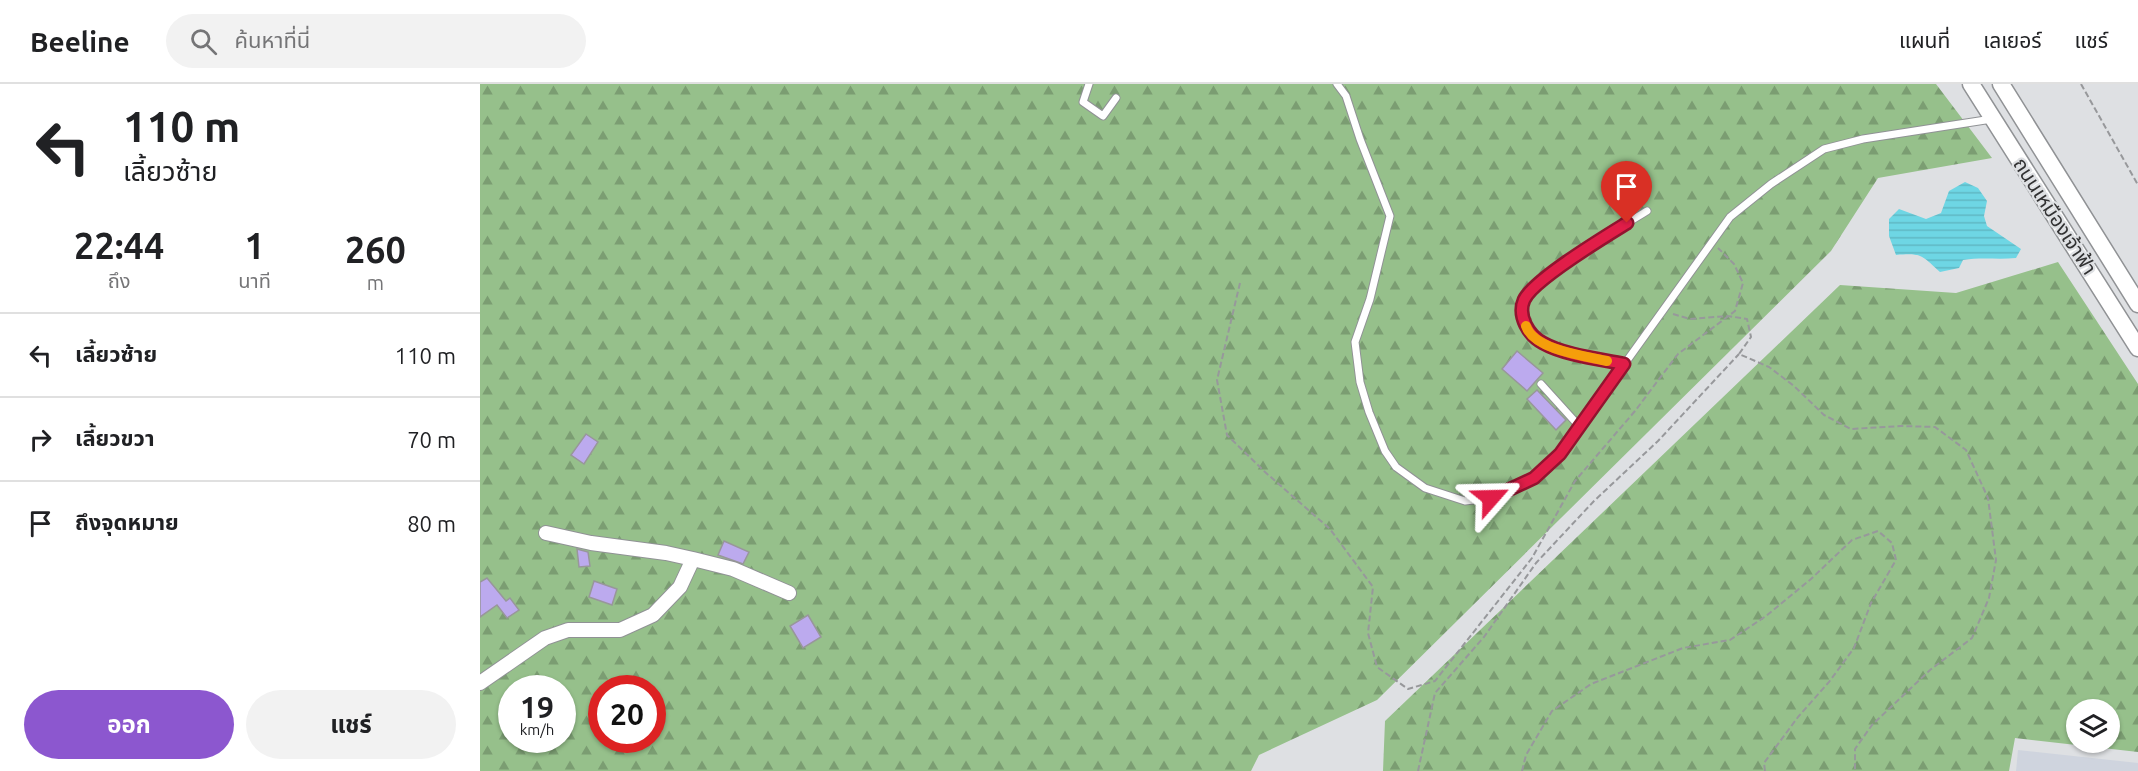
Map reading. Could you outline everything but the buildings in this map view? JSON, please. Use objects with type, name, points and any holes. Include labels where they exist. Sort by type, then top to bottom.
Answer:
[{"type":"street","name":"ถนนเหมืองเจ้าฟ้า","points":[[1971,84],[2138,348]]},
{"type":"street","name":"ถนนเหมืองเจ้าฟ้า","points":[[2001,84],[2138,304]]},
{"type":"street","points":[[546,533],[591,543],[693,559],[733,569],[789,593]]},
{"type":"street","points":[[480,683],[545,638],[567,630],[620,630],[653,615],[680,587],[693,559]]},
{"type":"lane","points":[[1089,84],[1083,102],[1103,116],[1116,98]]},
{"type":"lane","points":[[1336,84],[1346,96],[1390,216],[1370,299],[1355,342],[1360,382],[1369,412],[1385,451],[1396,467],[1425,488],[1465,501],[1491,498],[1534,478],[1560,454],[1730,218],[1772,184],[1824,148],[1863,139],[1992,118]]},
{"type":"lane","points":[[1624,364],[1564,351],[1544,344],[1527,330],[1523,313],[1524,301],[1540,281],[1608,234],[1647,211]]},
{"type":"lane","points":[[1541,384],[1579,426]]},
{"type":"path","points":[[2081,84],[2138,185]]},
{"type":"path","points":[[1240,283],[1218,380],[1227,435],[1264,472],[1330,529],[1373,587],[1368,633],[1377,667],[1408,689],[1435,681],[1532,558],[1575,481],[1635,411],[1678,354],[1736,311],[1743,284],[1734,264],[1712,242]]},
{"type":"path","points":[[1418,771],[1435,693],[1484,637],[1536,563],[1594,501],[1658,441],[1739,354],[1751,337],[1747,319],[1728,315],[1690,319],[1662,310]]},
{"type":"path","points":[[1739,354],[1768,367],[1794,386],[1824,415],[1851,429],[1901,426],[1935,428],[1966,450],[1988,498],[1996,560],[1989,598],[1972,638],[1930,670],[1872,725],[1855,749],[1855,771]]},
{"type":"path","points":[[1522,771],[1526,755],[1552,711],[1591,684],[1683,648],[1730,640],[1766,616],[1793,594],[1852,540],[1878,531],[1892,543],[1896,561],[1871,603],[1854,648],[1829,682],[1798,717],[1764,764],[1765,771]]},
{"type":"shaded area","points":[[2018,750],[2138,763],[2138,771],[2016,771]]},
{"type":"green space","points":[[480,84],[1936,84],[1992,158],[1878,178],[1831,251],[1377,700],[1259,755],[1251,771],[480,771]]},
{"type":"green space","points":[[2058,262],[2138,384],[2138,752],[2120,750],[2120,699],[2066,699],[2066,744],[2015,738],[2009,771],[1383,771],[1385,721],[1840,285],[1956,293]]},
{"type":"water","points":[[1965,182],[1978,188],[1987,201],[1984,216],[1987,226],[2021,249],[2016,258],[1963,260],[1959,268],[1940,272],[1921,256],[1896,255],[1889,236],[1889,219],[1899,209],[1926,219],[1941,213],[1949,191]]},
{"type":"slow traffic","points":[[1526,326],[1527,330],[1544,344],[1607,361]]},
{"type":"route","points":[[1491,498],[1534,478],[1560,454],[1624,364],[1564,351],[1544,344],[1527,330],[1523,313],[1524,301],[1540,281],[1627,223]]}]
